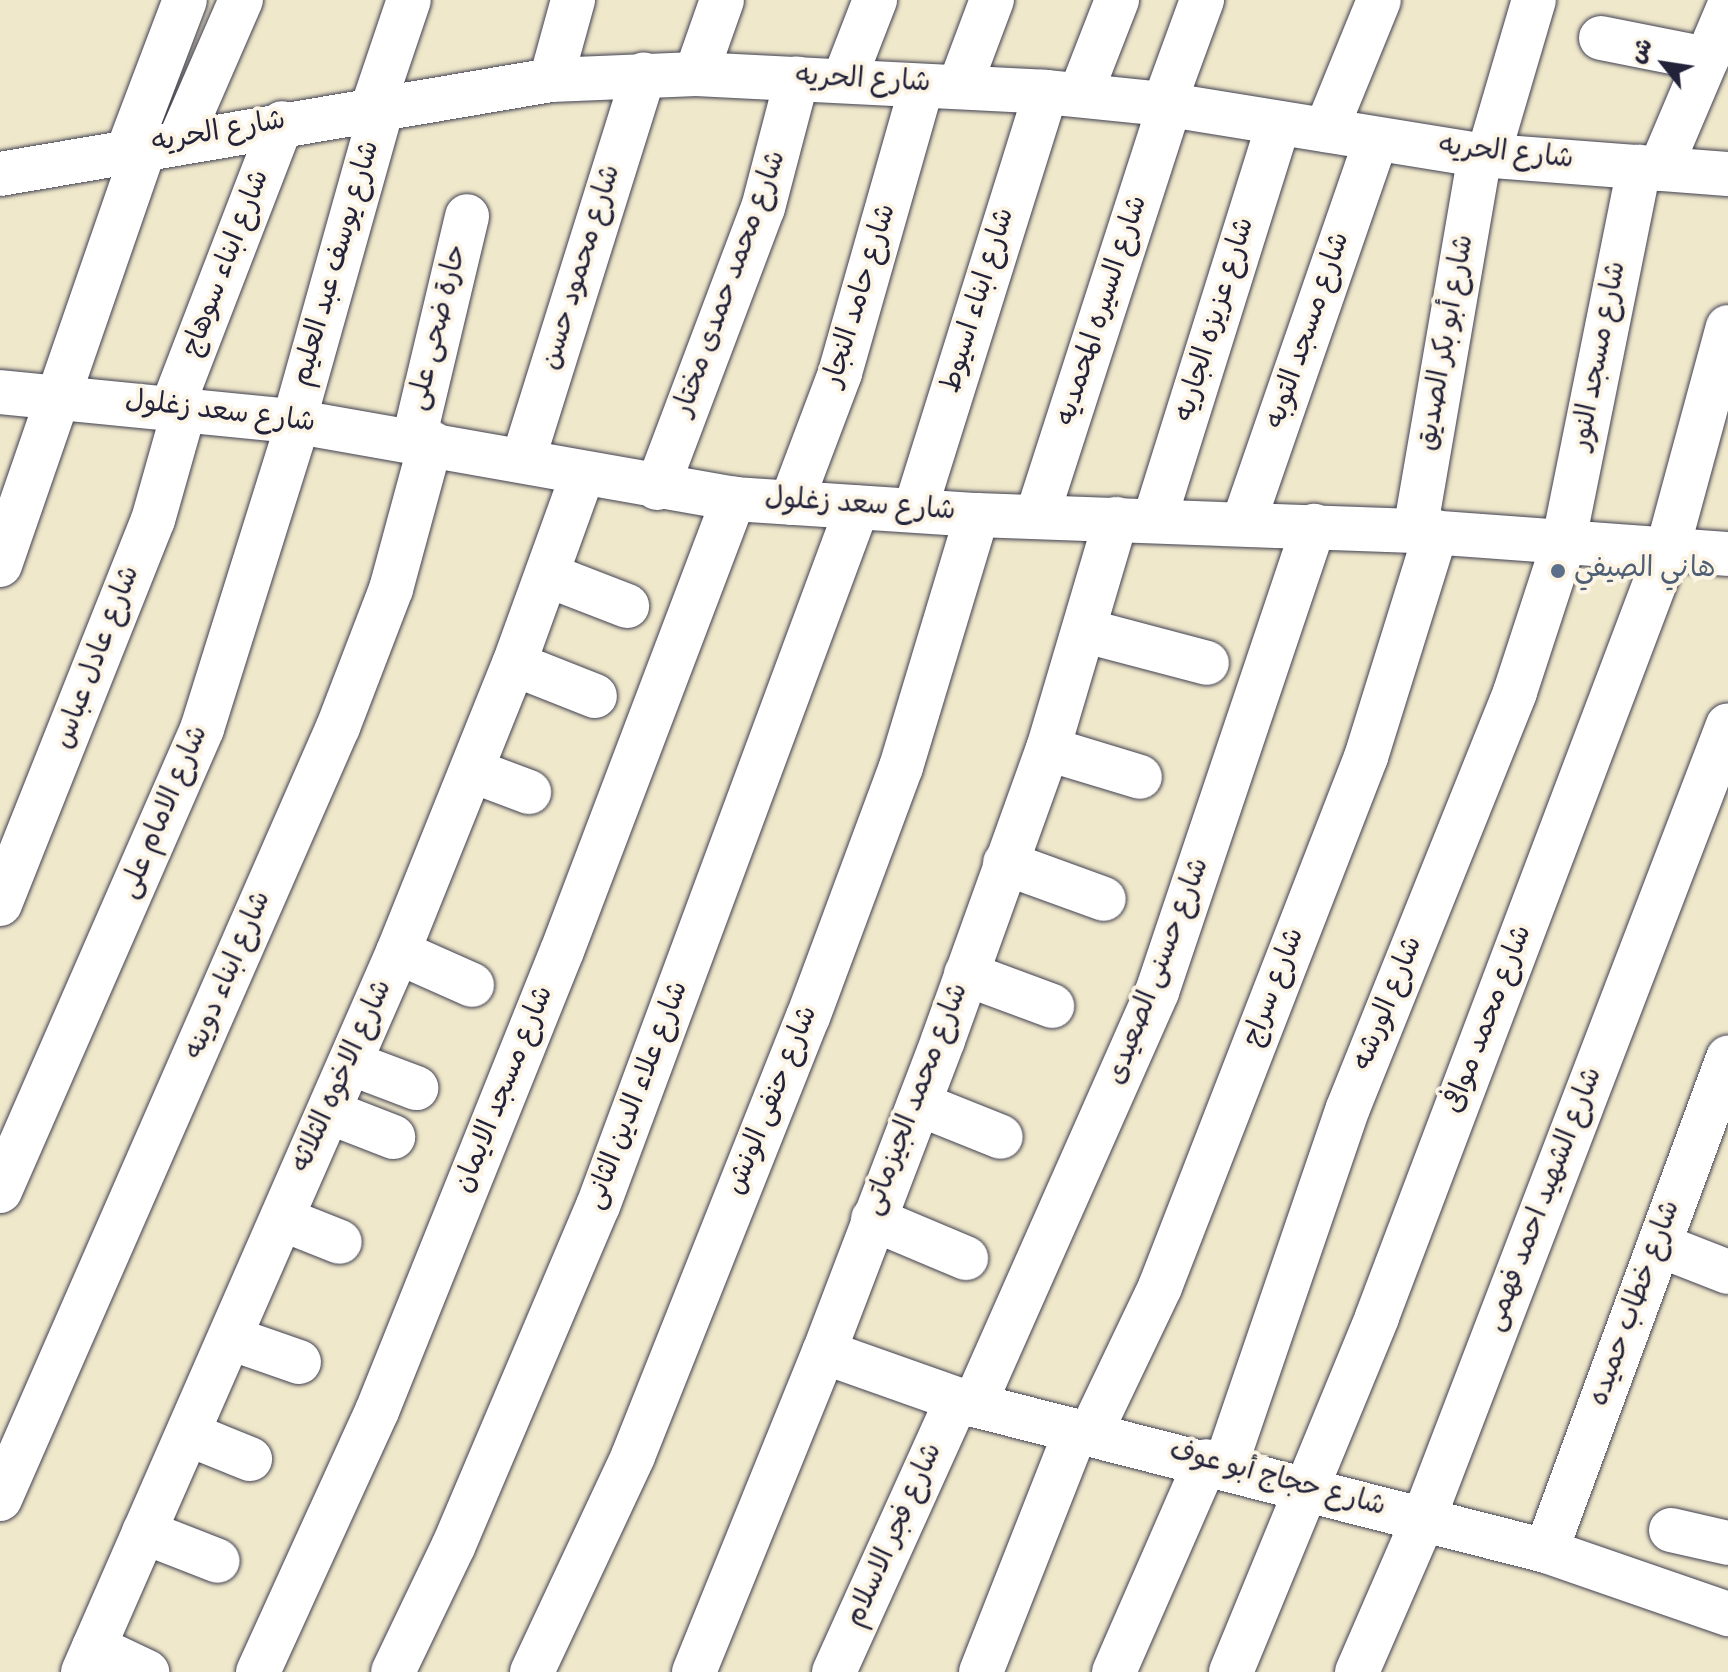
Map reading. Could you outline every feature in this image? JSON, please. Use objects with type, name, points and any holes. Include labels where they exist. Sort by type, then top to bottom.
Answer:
[{"type":"street","points":[[3,547],[151,146],[185,0]]},
{"type":"street","points":[[151,146],[241,0]]},
{"type":"street","name":"شارع يوسف عبد العليم","points":[[296,421],[377,108],[409,0]]},
{"type":"street","points":[[551,80],[573,0]]},
{"type":"street","points":[[696,74],[722,0]]},
{"type":"street","points":[[844,80],[875,0]]},
{"type":"street","name":"شارع حامد النجار","points":[[791,503],[941,86],[992,0]]},
{"type":"street","name":"شارع ابناء اسيوط","points":[[915,510],[1063,94],[1117,0]]},
{"type":"street","name":"شارع السيره المحمديه","points":[[1037,516],[1202,0]]},
{"type":"street","points":[[1326,130],[1379,0]]},
{"type":"street","name":"شارع أبو بكر الصديق","points":[[1426,531],[1484,156],[1534,0]]},
{"type":"street","name":"شارع مسجد النور","points":[[1563,545],[1649,168],[1707,59],[1728,9]]},
{"type":"street","points":[[1601,38],[1707,59]]},
{"type":"street","name":"شارع الحريه","points":[[0,174],[282,123],[551,80],[696,74],[1063,94],[1167,105],[1484,156],[1728,174]]},
{"type":"street","name":"شارع محمود حسن","points":[[523,460],[644,75]]},
{"type":"street","name":"شارع محمد حمدى مختار","points":[[657,488],[763,208],[797,78]]},
{"type":"street","name":"شارع ابناء سوهاج","points":[[179,406],[282,123]]},
{"type":"street","name":"شارع عزيزه الجاريه","points":[[1136,519],[1279,123]]},
{"type":"street","name":"شارع مسجد التوبه","points":[[1243,524],[1376,139]]},
{"type":"street","name":"حارة ضحى على","points":[[422,441],[467,216]]},
{"type":"street","name":"شارع محمد موافى","points":[[1231,1672],[1309,1487],[1667,551],[1728,327]]},
{"type":"street","name":"شارع سعد زغلول","points":[[0,392],[179,406],[296,421],[422,441],[657,488],[734,499],[977,515],[1426,531],[1563,545],[1728,554]]},
{"type":"street","name":"شارع عادل عباس","points":[[0,904],[153,520],[179,406]]},
{"type":"street","name":"شارع الامام على","points":[[0,1191],[202,729],[296,421]]},
{"type":"street","name":"شارع ابناء دوينه","points":[[0,1499],[338,727],[391,589],[422,441]]},
{"type":"street","name":"شارع الاخوه الثلاثه","points":[[88,1660],[398,952],[473,771],[583,473]]},
{"type":"street","name":"شارع مسجد الايمان","points":[[258,1672],[377,1411],[562,951],[734,499]]},
{"type":"street","name":"شارع علاء الدين الثانى","points":[[393,1672],[453,1547],[598,1206],[857,508]]},
{"type":"street","name":"شارع حنفى الونش","points":[[532,1672],[633,1456],[808,1017],[901,767],[977,515]]},
{"type":"street","name":"شارع محمد الجيزماتى","points":[[694,1672],[824,1352],[919,1104],[1048,749],[1086,631],[1136,519]]},
{"type":"street","name":"شارع حسنى الصعيدى","points":[[965,1402],[1157,992],[1314,526]]},
{"type":"street","name":"شارع سراج","points":[[981,1672],[1083,1432],[1160,1287],[1366,757],[1407,640],[1426,531]]},
{"type":"street","name":"شارع الورشه","points":[[1114,1672],[1215,1464],[1348,1108],[1515,692],[1563,545]]},
{"type":"street","points":[[547,575],[627,606]]},
{"type":"street","points":[[1086,631],[1207,663]]},
{"type":"street","points":[[514,664],[595,696]]},
{"type":"street","name":"شارع الشهيد احمد فهمى","points":[[1357,1672],[1423,1520],[1728,725]]},
{"type":"street","points":[[1048,749],[1140,777]]},
{"type":"street","points":[[473,771],[529,792]]},
{"type":"street","points":[[1005,863],[1104,899]]},
{"type":"street","points":[[398,952],[472,985]]},
{"type":"street","points":[[966,974],[1052,1006]]},
{"type":"street","name":"شارع خطاب حميده","points":[[1546,1551],[1659,1245],[1714,1135],[1728,1058]]},
{"type":"street","points":[[350,1063],[416,1088]]},
{"type":"street","points":[[919,1104],[1001,1137]]},
{"type":"street","points":[[329,1112],[393,1137]]},
{"type":"street","points":[[282,1219],[340,1242]]},
{"type":"street","points":[[873,1219],[966,1258]]},
{"type":"street","points":[[1659,1245],[1728,1272]]},
{"type":"street","points":[[230,1338],[299,1362]]},
{"type":"street","name":"شارع حجاج أبو عوف","points":[[824,1352],[965,1402],[1309,1487],[1546,1551],[1728,1614]]},
{"type":"street","name":"شارع فجر الاسلام","points":[[834,1672],[965,1402]]},
{"type":"street","points":[[188,1434],[250,1459]]},
{"type":"street","points":[[1671,1530],[1728,1543]]},
{"type":"street","points":[[144,1532],[218,1561]]},
{"type":"street","points":[[88,1660],[147,1672]]},
{"type":"place","name":"هاني الصيفي","points":[[1558,571]]}]
